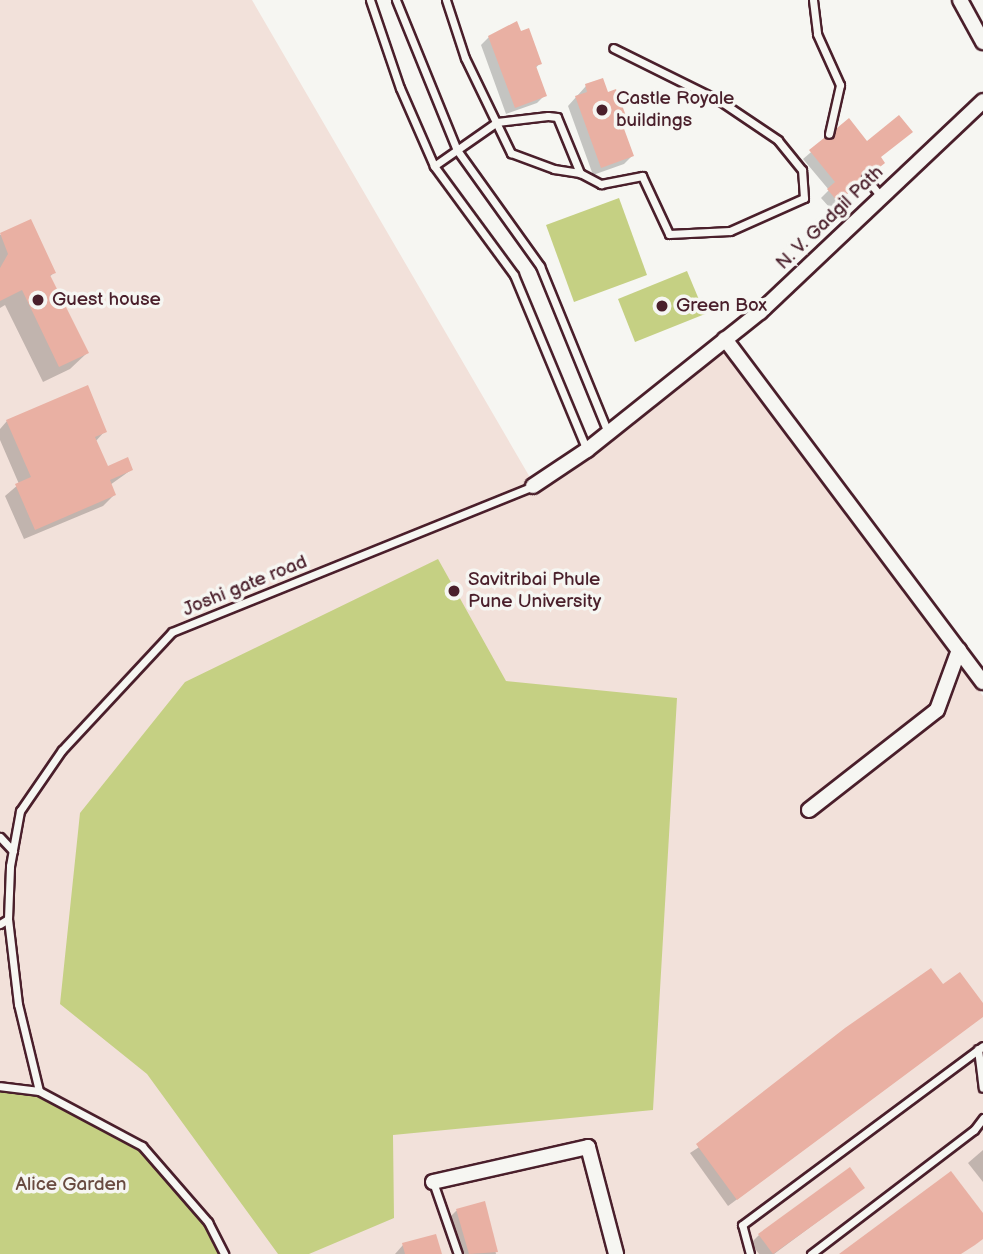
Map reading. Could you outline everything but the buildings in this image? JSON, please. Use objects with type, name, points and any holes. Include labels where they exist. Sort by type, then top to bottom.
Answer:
[{"type":"street","points":[[960,0],[983,42]]},
{"type":"street","name":"N. V. Gadgil Path","points":[[533,486],[587,450],[760,312],[880,195],[983,101]]},
{"type":"street","points":[[725,340],[983,682]]},
{"type":"street","points":[[809,810],[937,710],[959,650]]},
{"type":"street","points":[[433,1182],[588,1147],[616,1254]]},
{"type":"lane","points":[[370,0],[400,88],[434,166],[514,275],[587,450]]},
{"type":"lane","points":[[396,0],[457,150],[540,266],[608,433]]},
{"type":"lane","points":[[446,0],[465,58],[511,153],[554,169],[580,173],[601,184],[642,176],[669,234],[679,237],[730,231],[804,198],[802,170],[778,140],[720,101],[613,48]]},
{"type":"lane","points":[[813,0],[817,34],[840,85],[829,134]]},
{"type":"lane","points":[[434,166],[497,122],[557,117],[580,173]]},
{"type":"lane","points":[[866,178],[880,195]]},
{"type":"lane","name":"Joshi gate road","points":[[39,1091],[18,1004],[8,919],[13,851],[20,811],[62,750],[172,632],[533,486]]},
{"type":"lane","points":[[0,837],[13,851]]},
{"type":"lane","points":[[0,924],[8,919]]},
{"type":"lane","points":[[981,1047],[983,1088]]},
{"type":"lane","points":[[750,1254],[742,1225],[981,1047]]},
{"type":"lane","points":[[0,1086],[39,1091],[142,1146],[208,1222],[224,1254]]},
{"type":"lane","points":[[811,1254],[974,1130],[983,1118]]},
{"type":"lane","points":[[433,1182],[458,1254]]},
{"type":"shaded area","name":"Savitribai Phule Pune University","points":[[0,0],[252,0],[535,486],[725,339],[983,696],[983,1254],[0,1254]]},
{"type":"green space","points":[[619,198],[647,275],[574,302],[546,225]]},
{"type":"green space","name":"Green Box","points":[[687,271],[705,314],[635,342],[618,299]]},
{"type":"green space","points":[[438,559],[506,681],[677,698],[653,1110],[393,1135],[394,1218],[309,1254],[278,1254],[147,1074],[60,1004],[80,813],[185,682]]},
{"type":"green space","name":"Alice Garden","points":[[0,1086],[39,1091],[142,1146],[208,1222],[221,1254],[0,1254]]},
{"type":"place","name":"Castle Royale buildings","points":[[602,110]]},
{"type":"place","name":"Guest house","points":[[38,300]]},
{"type":"place","name":"Green Box","points":[[662,306]]},
{"type":"place","name":"Savitribai Phule Pune University","points":[[454,591]]}]
